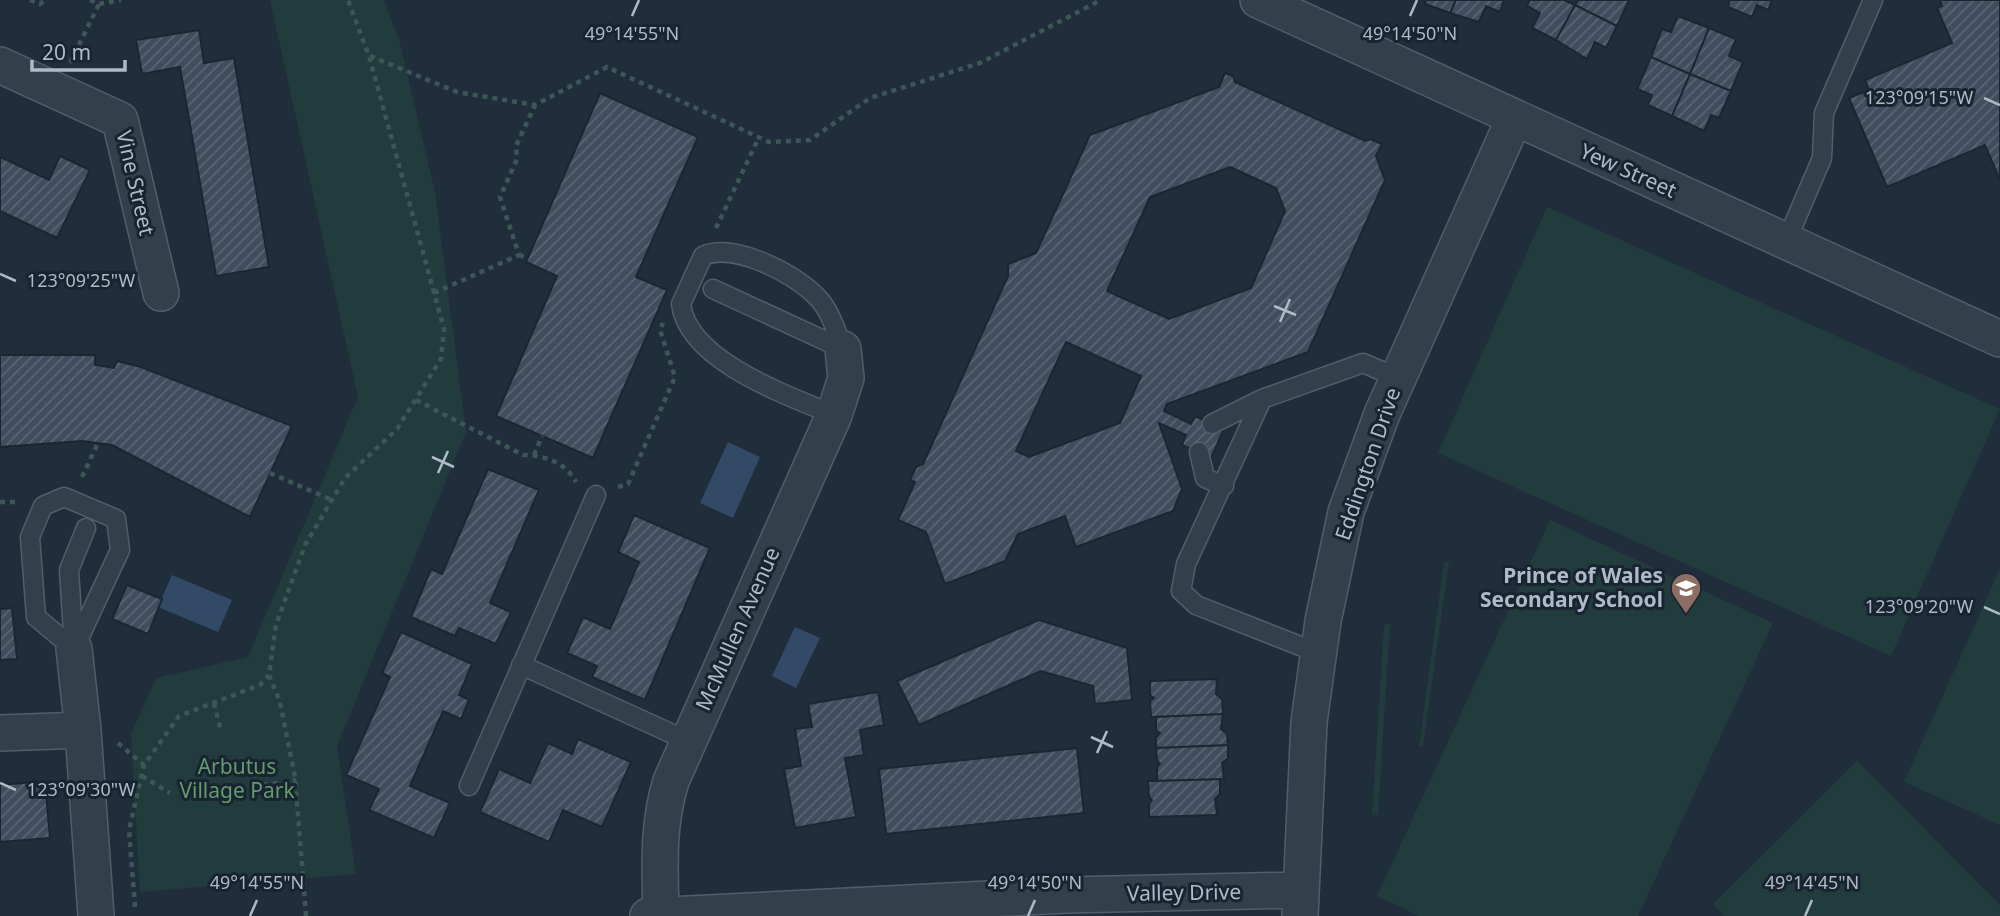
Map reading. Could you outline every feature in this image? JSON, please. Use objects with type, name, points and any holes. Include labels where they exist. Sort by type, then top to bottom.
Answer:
[{"type":"street","name":"Yew Street","points":[[1258,0],[2000,339]]},
{"type":"street","name":"Vine Street","points":[[0,65],[120,120],[161,293]]},
{"type":"street","name":"Eddington Drive","points":[[1300,903],[1309,722],[1318,653],[1346,512],[1398,378],[1514,119]]},
{"type":"street","name":"McMullen Avenue","points":[[661,916],[659,835],[663,806],[688,741],[834,415],[846,378],[844,349]]},
{"type":"street","points":[[74,649],[96,916]]},
{"type":"street","points":[[0,733],[83,735]]},
{"type":"street","name":"Valley Drive","points":[[648,916],[1300,903]]},
{"type":"lane","points":[[1786,242],[1822,158],[1824,113],[1873,0]]},
{"type":"lane","points":[[834,415],[728,365],[689,331],[681,304],[703,256],[712,252],[731,252],[748,256],[793,278],[817,296],[830,316],[844,349]]},
{"type":"lane","points":[[713,289],[844,349]]},
{"type":"lane","points":[[1212,424],[1262,399],[1363,363],[1398,378]]},
{"type":"lane","points":[[1262,399],[1186,564],[1181,591],[1196,605],[1318,653]]},
{"type":"lane","points":[[1199,452],[1205,478],[1224,486]]},
{"type":"lane","points":[[469,786],[596,495]]},
{"type":"lane","points":[[64,497],[116,519],[120,550],[74,649],[36,617],[30,537],[43,506],[64,497]]},
{"type":"lane","points":[[74,649],[69,570],[86,528]]},
{"type":"lane","points":[[522,665],[688,741]]},
{"type":"path","points":[[30,0],[40,4],[45,0]]},
{"type":"path","points":[[90,0],[99,4],[121,0]]},
{"type":"path","points":[[306,916],[296,780],[281,702],[269,675],[276,625],[305,545],[345,478],[397,429],[416,400],[441,359],[444,329],[369,56],[348,0]]},
{"type":"path","points":[[369,56],[457,92],[535,105],[607,67],[769,142],[810,140],[870,98],[980,62],[1101,0]]},
{"type":"path","points":[[57,90],[99,4]]},
{"type":"path","points":[[519,255],[500,197],[517,159],[516,146],[535,105]]},
{"type":"path","points":[[708,236],[718,226],[759,137]]},
{"type":"path","points":[[434,293],[519,255],[528,258]]},
{"type":"path","points":[[416,400],[523,455],[534,455],[569,468],[578,486],[596,495],[628,484],[675,377],[660,330],[664,320]]},
{"type":"path","points":[[534,455],[542,436]]},
{"type":"path","points":[[82,477],[98,443]]},
{"type":"path","points":[[270,473],[332,500]]},
{"type":"path","points":[[135,907],[129,830],[144,765],[179,716],[260,685],[269,675]]},
{"type":"path","points":[[214,703],[220,731]]},
{"type":"path","points":[[83,735],[115,740],[144,765]]},
{"type":"path","points":[[142,776],[170,793]]},
{"type":"path","points":[[263,785],[296,780]]},
{"type":"green space","name":"Arbutus Village Park","points":[[270,0],[384,0],[400,43],[435,192],[466,432],[337,746],[356,874],[140,892],[131,734],[156,678],[248,657],[358,397]]},
{"type":"green space","points":[[1547,207],[2000,409],[1891,656],[1438,453]]},
{"type":"green space","points":[[1550,520],[1773,623],[1638,916],[1419,916],[1377,896]]},
{"type":"green space","points":[[1444,562],[1449,562],[1423,747],[1419,746]]},
{"type":"green space","points":[[2000,569],[2000,825],[1904,782]]},
{"type":"green space","points":[[1390,624],[1378,815],[1372,815],[1384,625]]},
{"type":"green space","points":[[1857,761],[2000,905],[2000,916],[1725,916],[1713,904]]},
{"type":"water","points":[[728,442],[760,457],[733,518],[700,503]]},
{"type":"water","points":[[172,575],[232,600],[218,632],[158,607]]},
{"type":"water","points":[[795,627],[820,638],[796,688],[772,676]]},
{"type":"building","points":[[1426,0],[1456,0],[1450,13],[1425,4]]},
{"type":"building","points":[[1456,0],[1504,0],[1500,12],[1486,6],[1479,22],[1450,13]]},
{"type":"building","points":[[1530,0],[1564,0],[1575,5],[1556,40],[1532,28],[1540,13],[1527,6]]},
{"type":"building","points":[[1578,0],[1629,0],[1617,26],[1575,5]]},
{"type":"building","points":[[1730,0],[1772,0],[1768,10],[1757,5],[1752,17],[1728,7]]},
{"type":"building","points":[[1940,0],[2000,0],[2000,180],[1985,145],[1887,187],[1849,98],[1869,90],[1865,80],[1952,43],[1937,8],[1942,6]]},
{"type":"building","points":[[1575,5],[1617,26],[1606,48],[1595,42],[1587,59],[1556,40]]},
{"type":"building","points":[[1678,16],[1709,28],[1690,74],[1651,57],[1662,29],[1671,32]]},
{"type":"building","points":[[1709,28],[1736,39],[1729,56],[1743,62],[1731,91],[1690,74]]},
{"type":"building","points":[[199,30],[204,63],[234,58],[269,267],[216,276],[180,67],[142,74],[136,40]]},
{"type":"building","points":[[1651,57],[1690,74],[1672,116],[1648,105],[1652,95],[1637,89]]},
{"type":"building","points":[[1225,73],[1233,76],[1235,82],[1365,141],[1370,139],[1382,144],[1376,156],[1385,180],[1308,352],[1167,404],[1164,411],[1191,424],[1195,416],[1224,429],[1211,458],[1182,445],[1186,435],[1159,423],[1182,489],[1173,511],[1076,547],[1065,516],[1018,534],[1005,561],[945,584],[926,532],[898,520],[915,482],[910,480],[916,467],[923,464],[1008,276],[1008,264],[1036,253],[1090,135],[1219,87]],"holes":[[[1230,167],[1276,188],[1285,211],[1251,288],[1169,319],[1107,291],[1150,197]],[[1066,342],[1141,376],[1120,423],[1029,457],[1016,451]]]},
{"type":"building","points":[[1690,74],[1731,91],[1719,118],[1711,115],[1704,131],[1672,116]]},
{"type":"building","points":[[600,93],[698,137],[636,277],[667,290],[593,458],[496,416],[557,276],[526,262]]},
{"type":"building","points":[[60,156],[90,170],[57,238],[0,211],[0,157],[49,180]]},
{"type":"building","points":[[0,355],[95,355],[95,365],[114,368],[117,361],[141,367],[292,426],[250,517],[112,445],[82,441],[0,447]]},
{"type":"building","points":[[488,469],[539,490],[490,603],[511,612],[496,644],[459,628],[455,636],[411,617],[431,569],[442,574]]},
{"type":"building","points":[[634,515],[710,548],[645,700],[592,677],[597,666],[567,653],[583,617],[610,629],[639,562],[618,552]]},
{"type":"building","points":[[127,585],[162,599],[148,634],[112,619]]},
{"type":"building","points":[[12,608],[17,659],[0,660],[0,609]]},
{"type":"building","points":[[1039,620],[1127,648],[1132,700],[1095,704],[1093,686],[1041,671],[919,725],[897,681]]},
{"type":"building","points":[[401,632],[472,664],[459,695],[469,700],[461,719],[443,711],[410,786],[450,803],[434,838],[369,810],[379,789],[346,775],[390,677],[382,673]]},
{"type":"building","points":[[1217,679],[1216,694],[1222,699],[1223,714],[1151,717],[1150,701],[1154,698],[1150,695],[1150,681]]},
{"type":"building","points":[[878,692],[884,725],[860,730],[864,755],[845,758],[856,817],[795,828],[784,769],[801,766],[795,729],[812,727],[808,704]]},
{"type":"building","points":[[1223,714],[1221,729],[1227,734],[1228,745],[1156,748],[1156,737],[1160,733],[1156,730],[1156,717]]},
{"type":"building","points":[[578,739],[631,762],[602,827],[563,810],[549,842],[480,812],[499,769],[530,783],[548,743],[572,754]]},
{"type":"building","points":[[1228,745],[1228,758],[1222,763],[1224,779],[1157,781],[1157,767],[1160,764],[1156,748]]},
{"type":"building","points":[[1077,748],[1084,813],[886,834],[879,769]]},
{"type":"building","points":[[1220,779],[1220,794],[1215,799],[1217,815],[1149,817],[1149,804],[1152,800],[1149,797],[1148,781]]},
{"type":"building","points":[[45,781],[50,838],[0,842],[0,785]]},
{"type":"place","name":"Prince of Wales Secondary School","points":[[1686,615]]}]
